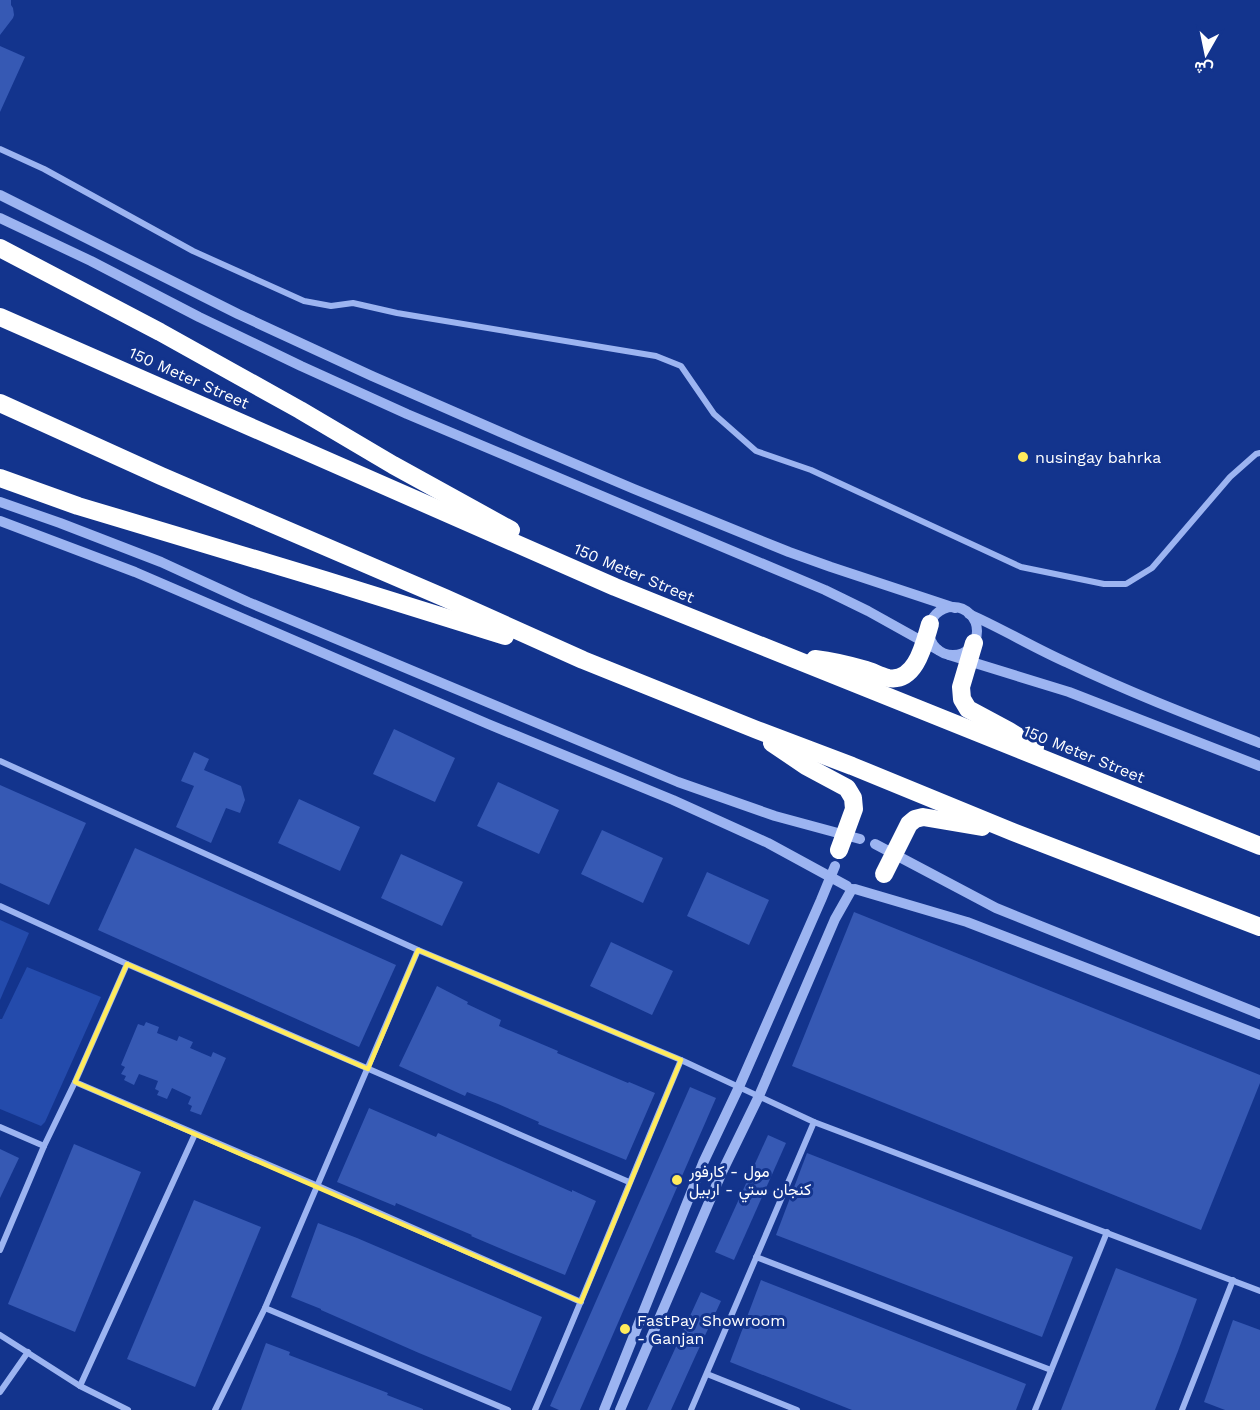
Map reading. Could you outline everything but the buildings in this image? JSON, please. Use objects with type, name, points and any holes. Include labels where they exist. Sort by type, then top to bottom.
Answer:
[{"type":"highway","points":[[0,248],[160,332],[300,410],[403,471],[615,587]]},
{"type":"highway","name":"150 Meter Street","points":[[0,316],[615,587],[1258,845]]},
{"type":"highway","points":[[0,403],[172,481],[584,660],[1013,832],[1260,927]]},
{"type":"highway","points":[[0,478],[78,506],[584,660]]},
{"type":"highway","points":[[788,657],[829,661],[892,678],[902,676],[937,649],[930,624]]},
{"type":"highway","points":[[974,643],[961,693],[968,709],[1027,741],[1061,766]]},
{"type":"highway","points":[[757,730],[806,766],[847,788],[853,798],[854,809],[843,841]]},
{"type":"highway","points":[[884,874],[900,852],[912,821],[923,817],[1013,832]]},
{"type":"highway","points":[[1230,915],[1260,932]]},
{"type":"street","points":[[0,149],[193,250],[304,301],[330,306],[353,303],[397,313],[656,356],[681,366],[714,414],[756,451],[811,470],[1021,567],[1104,584],[1126,584],[1152,568],[1230,477],[1260,453]]},
{"type":"street","points":[[0,195],[238,314],[521,441],[779,548],[965,610],[977,627],[974,643],[963,653],[937,649]]},
{"type":"street","points":[[0,218],[301,366],[449,432],[825,590],[937,649],[968,662],[1070,692],[1260,766]]},
{"type":"street","points":[[0,502],[161,562],[248,602],[678,782],[843,841],[865,840],[900,852],[946,883],[996,908],[1260,1014]]},
{"type":"street","points":[[0,521],[135,572],[488,724],[673,800],[768,843],[852,888],[967,922],[1260,1035]]},
{"type":"street","points":[[930,624],[940,612],[947,608],[955,608]]},
{"type":"street","points":[[969,614],[1084,671],[1260,743]]},
{"type":"street","points":[[0,761],[418,950],[681,1060],[814,1122],[1260,1291]]},
{"type":"street","points":[[604,1410],[703,1163],[739,1087],[830,878],[843,841]]},
{"type":"street","points":[[843,841],[836,874],[841,881],[852,888],[864,890],[879,882],[884,874],[885,858],[875,844]]},
{"type":"street","points":[[620,1410],[722,1172],[759,1096],[835,919],[852,888]]},
{"type":"street","points":[[0,906],[127,964],[629,1182]]},
{"type":"street","points":[[215,1410],[265,1308],[418,950]]},
{"type":"street","points":[[0,1250],[44,1146],[127,964]]},
{"type":"street","points":[[535,1410],[681,1060]]},
{"type":"street","points":[[75,1082],[581,1302]]},
{"type":"street","points":[[691,1410],[814,1122]]},
{"type":"street","points":[[0,1127],[44,1146]]},
{"type":"street","points":[[80,1386],[195,1134]]},
{"type":"street","points":[[703,1163],[722,1172]]},
{"type":"street","points":[[1035,1410],[1107,1232]]},
{"type":"street","points":[[756,1257],[1051,1370]]},
{"type":"street","points":[[1182,1410],[1233,1280]]},
{"type":"street","points":[[265,1308],[508,1410]]},
{"type":"street","points":[[0,1335],[80,1386],[128,1410]]},
{"type":"street","points":[[0,1392],[28,1353]]},
{"type":"street","points":[[707,1374],[797,1410]]},
{"type":"highlighted area","points":[[418,950],[681,1060],[581,1302],[75,1082],[127,964],[368,1069]]},
{"type":"shaded area","points":[[0,920],[29,933],[0,1000]]},
{"type":"shaded area","points":[[27,967],[101,997],[45,1122],[41,1126],[0,1109],[0,1019]]},
{"type":"place","name":"nusingay bahrka","points":[[1023,457]]},
{"type":"place","name":"مول - كارفور كنجان ستي - اربيل","points":[[677,1180]]},
{"type":"place","name":"FastPay Showroom - Ganjan","points":[[625,1329]]}]
